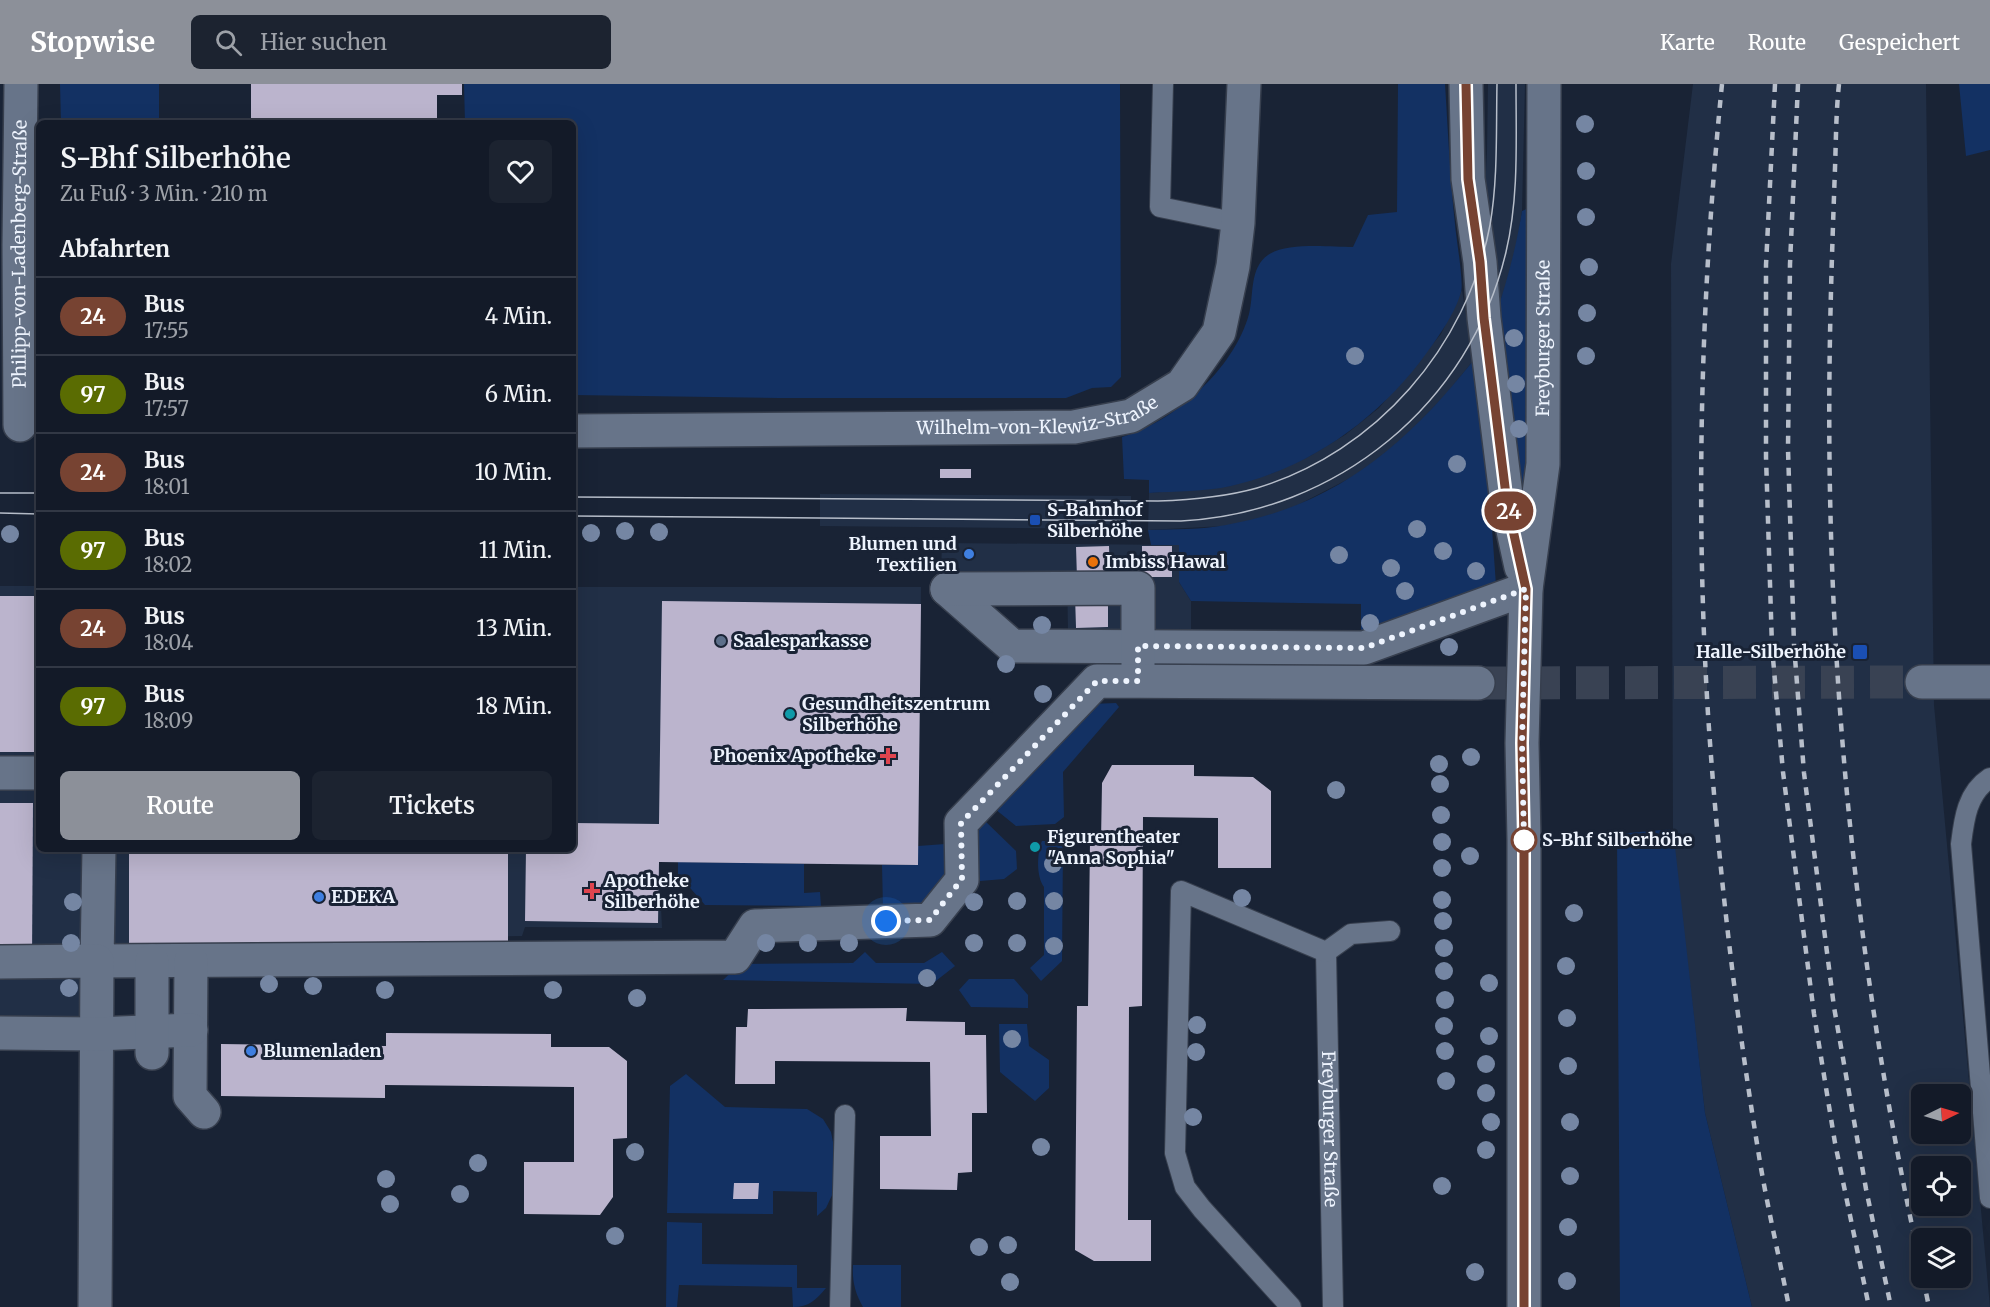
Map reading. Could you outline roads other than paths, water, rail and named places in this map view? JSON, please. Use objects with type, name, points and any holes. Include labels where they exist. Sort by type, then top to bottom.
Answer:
[{"type":"street","name":"Philipp-von-Ladenberg-Straße","points":[[20,425],[21,84]]},
{"type":"street","name":"Wilhelm-von-Klewiz-Straße","points":[[576,431],[1074,427],[1131,416],[1182,386],[1219,332],[1233,266],[1238,223],[1244,84]]},
{"type":"street","name":"Freyburger Straße","points":[[1466,84],[1468,179],[1480,262],[1485,330],[1507,503],[1526,589]]},
{"type":"street","name":"Freyburger Straße","points":[[1524,1307],[1522,743],[1526,589],[1543,465],[1544,84]]},
{"type":"street","points":[[1138,681],[1138,646],[1138,588],[947,589],[1012,646],[1138,646],[1364,648],[1526,589]]},
{"type":"street","points":[[0,962],[735,957],[755,926],[930,920],[962,879],[961,823],[1097,681],[1138,681],[1385,694],[1478,682]]},
{"type":"street","points":[[1922,682],[1990,682]]},
{"type":"street","points":[[0,772],[36,773]]},
{"type":"street","points":[[95,1307],[99,852]]},
{"type":"street","points":[[152,961],[152,1042]]},
{"type":"street","points":[[192,961],[190,1096],[204,1112]]},
{"type":"street","points":[[0,1033],[97,1034],[152,1042],[191,1030]]},
{"type":"lane","points":[[1163,84],[1160,207],[1238,223]]},
{"type":"lane","points":[[1990,778],[1980,785],[1965,810],[1961,844],[1990,1198]]},
{"type":"lane","points":[[1291,1307],[1209,1217],[1185,1187],[1175,1153],[1180,891],[1326,952],[1351,934],[1390,931]]},
{"type":"lane","name":"Freyburger Straße","points":[[1326,952],[1333,1307]]},
{"type":"lane","points":[[840,1307],[845,1115]]},
{"type":"tunnel","points":[[1478,683],[1922,682]]},
{"type":"tram line","points":[[576,497],[1158,501],[1233,494],[1257,488],[1300,471],[1340,449],[1377,421],[1410,389],[1438,352],[1461,312],[1478,270],[1493,208],[1497,84]]},
{"type":"tram line","points":[[576,516],[1181,521],[1238,513],[1293,497],[1343,472],[1388,440],[1428,402],[1462,357],[1488,307],[1506,252],[1513,210],[1516,168],[1516,84]]},
{"type":"tram line","points":[[0,493],[36,493]]},
{"type":"tram line","points":[[0,513],[36,514]]},
{"type":"railway","points":[[1722,84],[1709,241],[1702,399],[1702,556],[1708,714],[1729,941],[1744,1055],[1767,1203],[1789,1307]]},
{"type":"railway","points":[[1775,84],[1766,265],[1766,457],[1772,647],[1783,772],[1814,1014],[1835,1143],[1869,1307]]},
{"type":"railway","points":[[1798,84],[1790,264],[1788,449],[1794,645],[1804,773],[1834,1007],[1866,1189],[1891,1307]]},
{"type":"railway","points":[[1839,84],[1831,294],[1829,454],[1832,572],[1839,690],[1848,807],[1861,924],[1878,1041],[1913,1228]]},
{"type":"railway","points":[[1925,1288],[1929,1307]]},
{"type":"place","name":"S-Bahnhof Silberhöhe","points":[[1035,520]]},
{"type":"place","name":"Blumen und Textilien","points":[[969,554]]},
{"type":"place","name":"Imbiss Hawal","points":[[1093,562]]},
{"type":"place","name":"Saalesparkasse","points":[[721,641]]},
{"type":"place","name":"Halle-Silberhöhe","points":[[1860,652]]},
{"type":"place","name":"Gesundheitszentrum Silberhöhe","points":[[790,714]]},
{"type":"place","name":"Phoenix Apotheke","points":[[888,756]]},
{"type":"place","name":"S-Bhf Silberhöhe","points":[[1524,840]]},
{"type":"place","name":"Figurentheater \"Anna Sophia\"","points":[[1035,847]]},
{"type":"place","name":"Apotheke Silberhöhe","points":[[592,891]]},
{"type":"place","name":"EDEKA","points":[[319,897]]},
{"type":"place","name":"Blumenladen","points":[[251,1051]]}]
